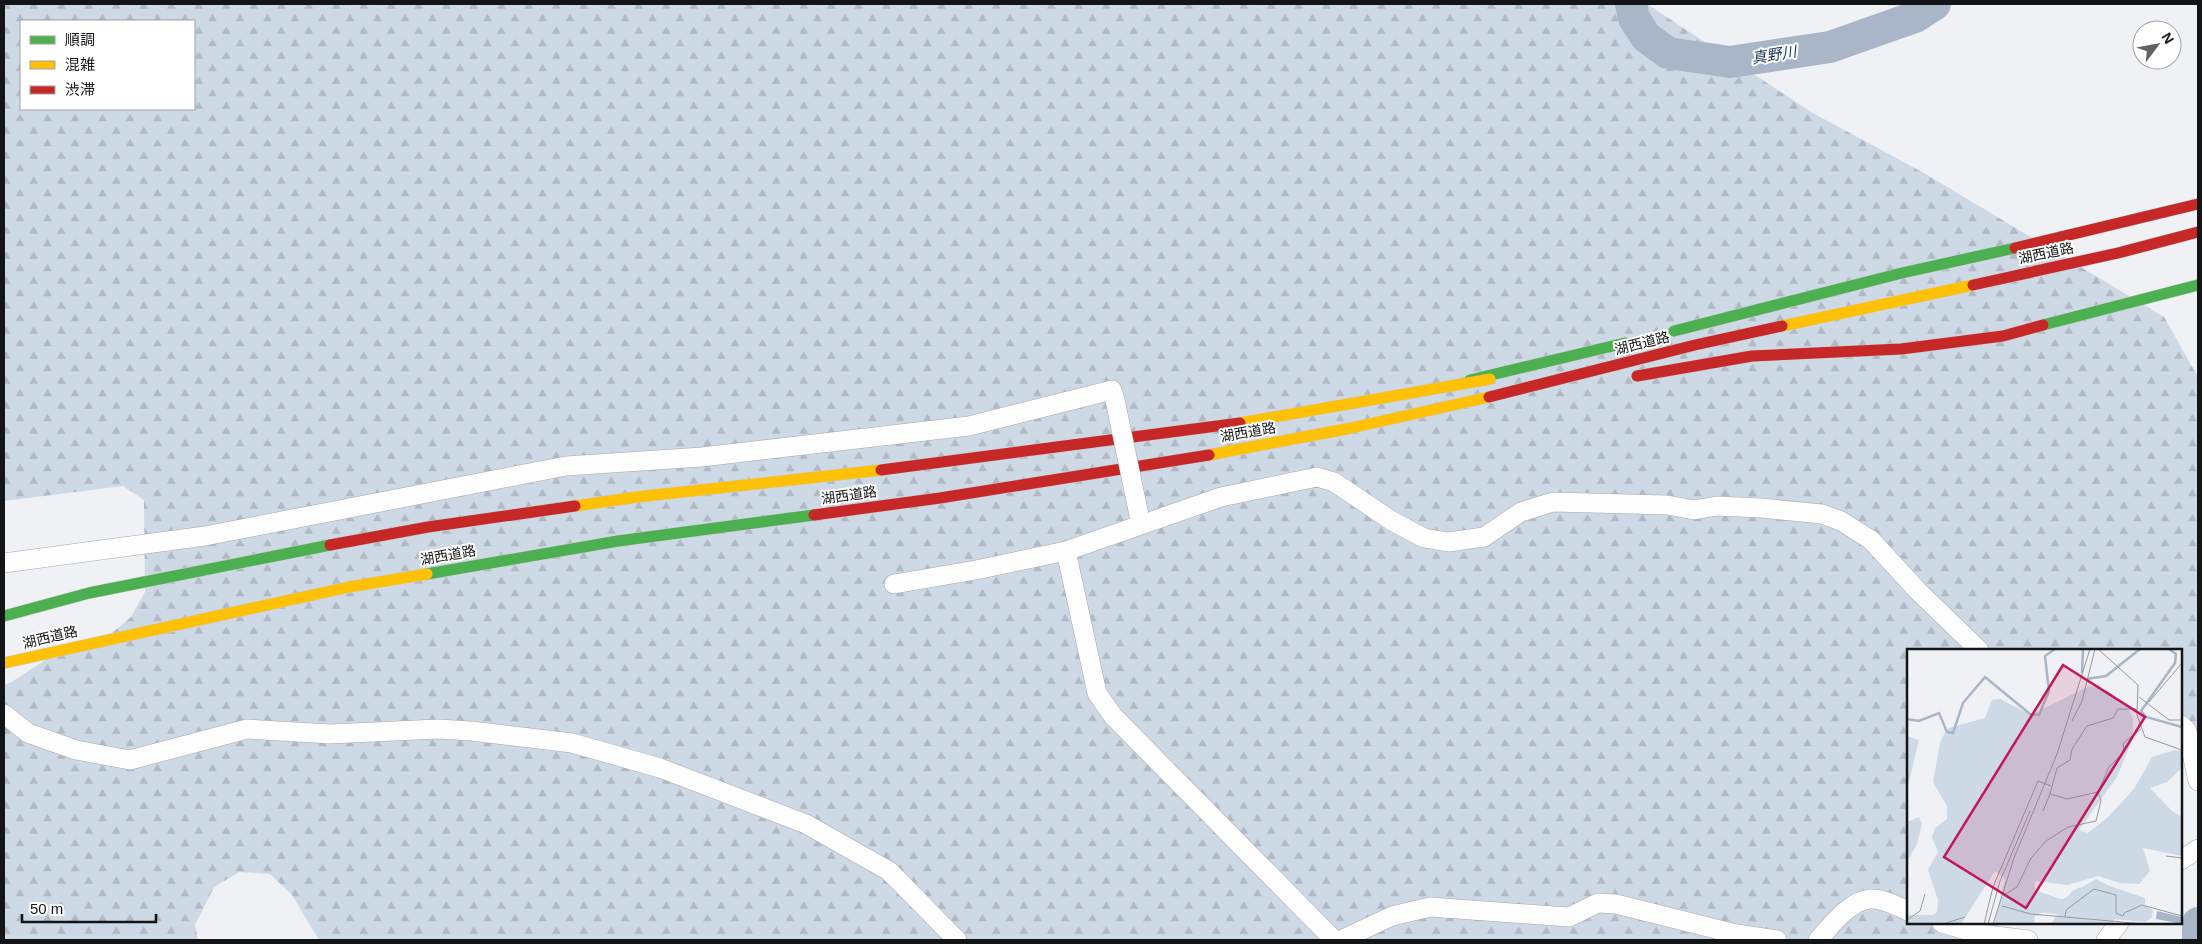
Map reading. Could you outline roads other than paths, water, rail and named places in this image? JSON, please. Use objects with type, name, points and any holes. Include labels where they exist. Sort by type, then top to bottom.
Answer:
[{"type":"highway","points":[[1660,335],[1902,273],[2198,204]]},
{"type":"highway","name":"湖西道路","points":[[4,663],[349,587],[618,541],[940,498],[1205,455],[1351,428],[1437,410],[1695,345],[2016,275],[2198,232]]},
{"type":"highway","points":[[1629,378],[1752,356],[1901,349],[2003,336],[2198,285]]},
{"type":"highway","points":[[1432,389],[1641,339]]},
{"type":"highway","name":"湖西道路","points":[[4,616],[108,589],[289,552],[428,527],[636,497],[880,470],[1220,426],[1695,345]]},
{"type":"highway","points":[[1437,410],[1581,386]]},
{"type":"street","points":[[4,563],[205,536],[566,466],[702,457],[969,426],[1112,390],[1140,520]]},
{"type":"street","points":[[894,584],[976,570],[1066,551],[1140,520],[1221,497],[1317,477],[1334,482],[1392,521],[1424,538],[1448,542],[1484,537],[1521,512],[1554,502],[1667,505],[1694,510],[1716,506],[1822,514],[1841,521],[1871,540],[1918,591],[1978,649]]},
{"type":"street","points":[[1066,551],[1097,693],[1113,716],[1334,940]]},
{"type":"street","points":[[4,714],[9,720],[28,733],[76,750],[130,760],[247,729],[330,734],[438,729],[471,730],[572,743],[660,768],[806,824],[889,871],[958,940]]},
{"type":"street","points":[[2182,726],[2187,731],[2198,781]]},
{"type":"street","points":[[2182,859],[2198,849]]},
{"type":"street","points":[[1818,940],[1852,906],[1870,899],[1886,902],[1907,911]]},
{"type":"street","points":[[1341,940],[1392,916],[1430,907],[1569,917],[1598,903],[1616,904],[1736,934],[1777,940]]},
{"type":"street","points":[[1945,924],[1980,934],[2028,940]]},
{"type":"street","points":[[2106,940],[2118,924]]},
{"type":"waterway","name":"真野川","points":[[1631,4],[1634,18],[1646,37],[1668,53],[1730,62],[1830,47],[1915,17],[1935,4]]},
{"type":"waterway","name":"真野川","points":[[2198,923],[2198,940]]}]
